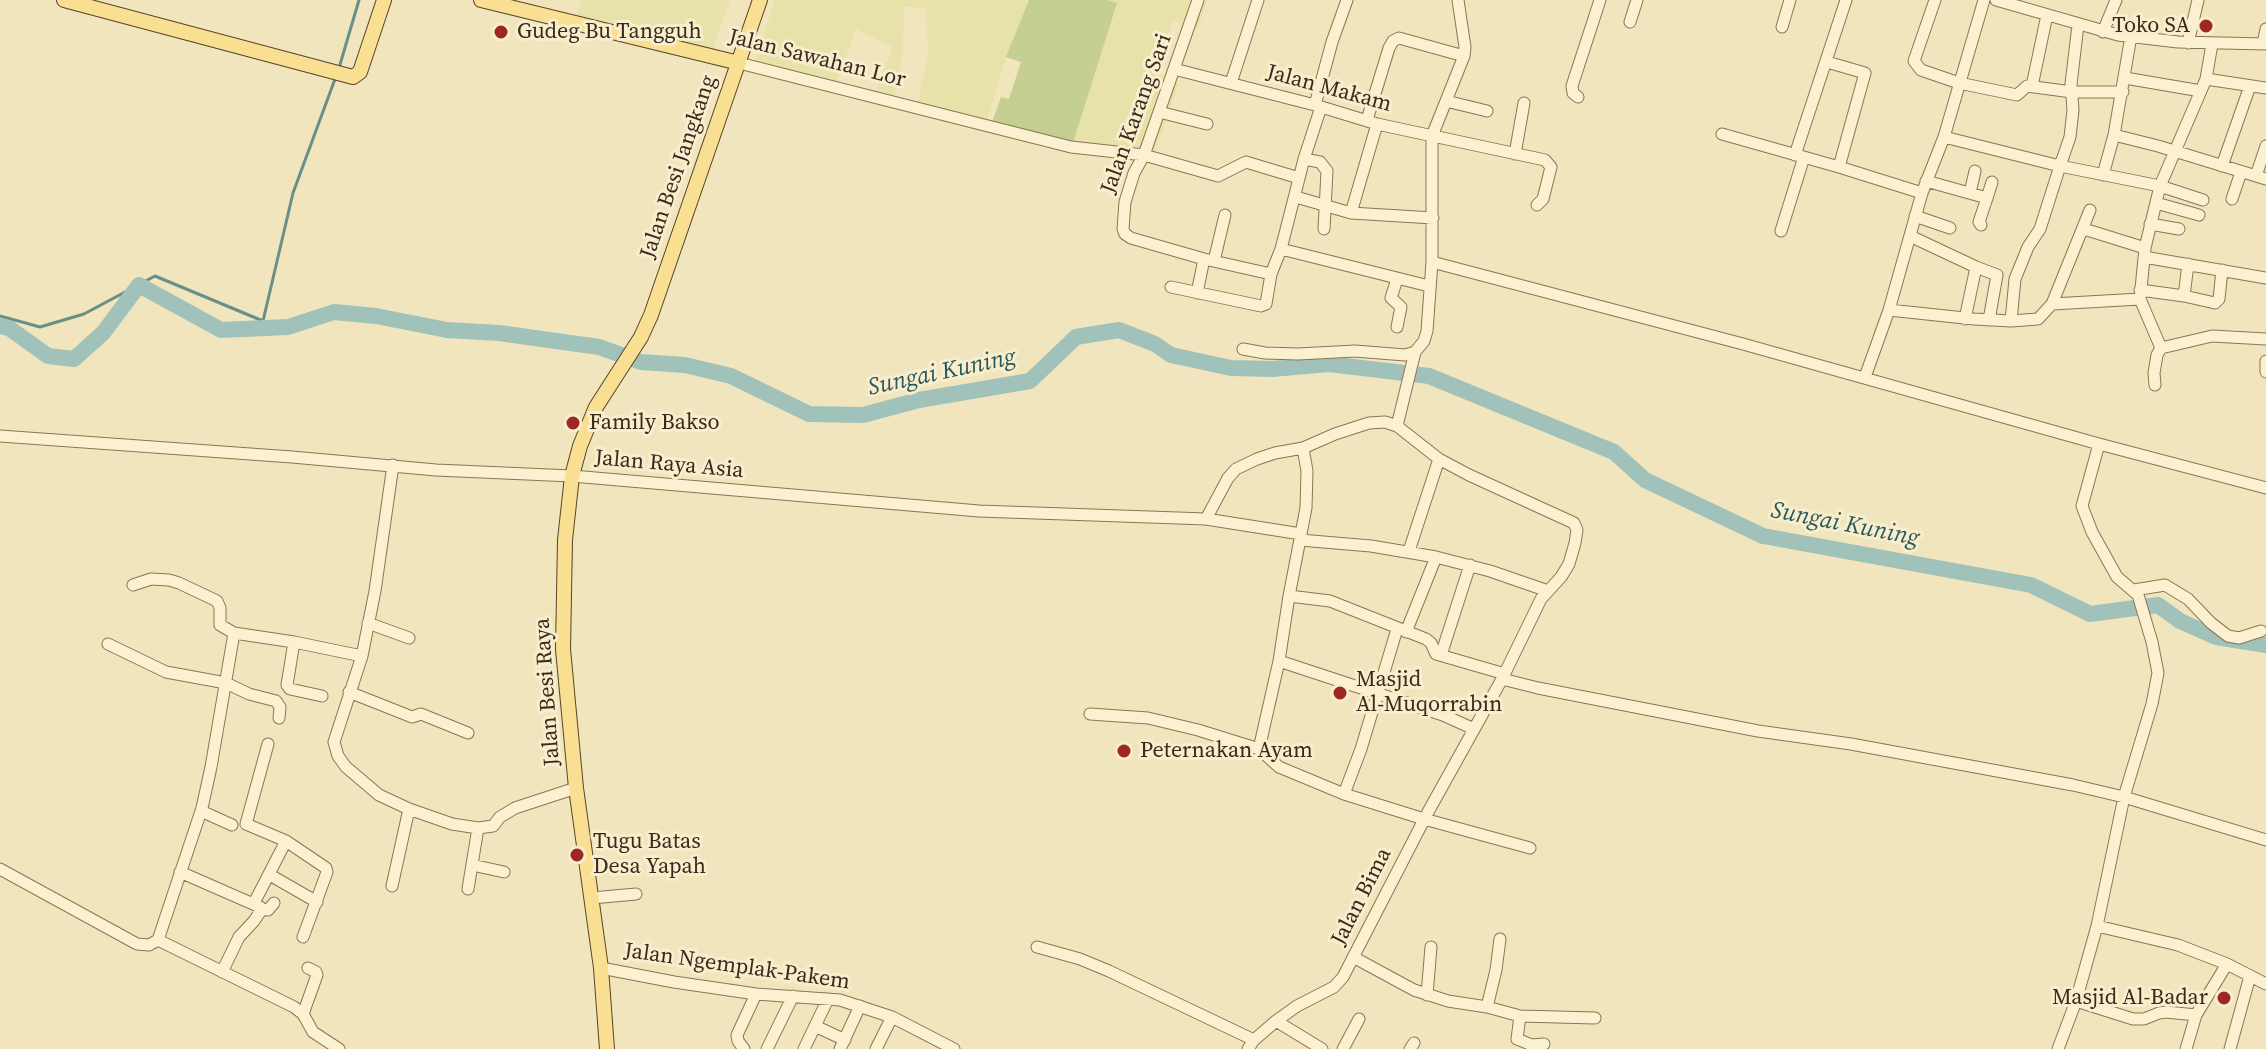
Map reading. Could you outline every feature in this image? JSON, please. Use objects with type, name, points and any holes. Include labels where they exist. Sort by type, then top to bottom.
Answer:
[{"type":"main road","points":[[64,0],[353,77],[360,72],[384,0]]},
{"type":"main road","name":"Jalan Sawahan Lor","points":[[481,0],[526,5],[739,63]]},
{"type":"main road","name":"Jalan Besi Jangkang","points":[[634,346],[651,315],[760,0]]},
{"type":"main road","name":"Jalan Besi Raya","points":[[607,1049],[601,968],[576,788],[563,649],[565,540],[572,476],[580,446],[596,407],[634,346]]},
{"type":"street","name":"Jalan Karang Sari","points":[[1198,0],[1144,155],[1134,173],[1123,215],[1125,234],[1209,260],[1271,274]]},
{"type":"street","points":[[1231,83],[1258,0]]},
{"type":"street","points":[[1171,287],[1261,306],[1266,304],[1271,274],[1296,197],[1332,42],[1347,0]]},
{"type":"street","points":[[1397,426],[1415,352],[1427,331],[1432,262],[1432,136],[1464,56],[1458,0]]},
{"type":"street","points":[[1578,97],[1573,93],[1572,86],[1600,0]]},
{"type":"street","points":[[1630,22],[1637,0]]},
{"type":"street","points":[[1782,27],[1790,0]]},
{"type":"street","points":[[1781,231],[1846,0]]},
{"type":"street","points":[[1935,0],[1914,61],[1921,70],[1959,83],[2017,95],[2023,88],[2032,86],[2072,92],[2123,92]]},
{"type":"street","points":[[1865,377],[1889,310],[1924,187],[1944,137],[1984,0]]},
{"type":"street","points":[[2103,32],[2116,0]]},
{"type":"street","points":[[2188,43],[2198,0]]},
{"type":"street","points":[[2003,1],[2103,32],[2188,43],[2264,44],[2266,29]]},
{"type":"street","points":[[2032,86],[2047,15]]},
{"type":"street","points":[[2011,321],[2015,279],[2028,247],[2040,229],[2070,137],[2078,25]]},
{"type":"street","points":[[2103,175],[2123,92],[2131,36]]},
{"type":"street","points":[[1351,213],[1393,41],[1399,38],[1464,56]]},
{"type":"street","points":[[2161,348],[2140,294],[2144,252],[2160,186],[2206,79],[2212,44]]},
{"type":"street","points":[[1827,62],[1865,73],[1839,167]]},
{"type":"street","name":"Jalan Sawahan Lor","points":[[739,63],[1058,144],[1144,155],[1218,176],[1246,162],[1299,178]]},
{"type":"street","name":"Jalan Makam","points":[[1174,69],[1372,122],[1545,160],[1551,167],[1543,199],[1537,205]]},
{"type":"street","points":[[2125,78],[2201,91]]},
{"type":"street","points":[[2206,79],[2266,88]]},
{"type":"street","points":[[2222,166],[2250,86]]},
{"type":"street","points":[[1446,101],[1487,111]]},
{"type":"street","points":[[1515,154],[1524,103]]},
{"type":"street","points":[[1159,112],[1207,124]]},
{"type":"street","points":[[1722,134],[1839,167],[1987,198]]},
{"type":"street","points":[[2114,135],[2261,178],[2266,146]]},
{"type":"street","points":[[1944,137],[2060,166],[2160,186],[2203,200]]},
{"type":"street","points":[[1304,159],[1320,162],[1327,171],[1324,229]]},
{"type":"street","points":[[1970,193],[1975,171]]},
{"type":"street","points":[[2232,199],[2241,172]]},
{"type":"street","points":[[1981,225],[1979,222],[1992,182]]},
{"type":"street","points":[[1296,197],[1351,213],[1433,218]]},
{"type":"street","points":[[2156,203],[2199,215]]},
{"type":"street","points":[[1889,310],[1965,319],[2038,319],[2052,304],[2090,210]]},
{"type":"street","points":[[1197,293],[1225,215]]},
{"type":"street","points":[[1915,216],[1950,228]]},
{"type":"street","points":[[2150,224],[2179,229]]},
{"type":"street","points":[[2084,229],[2144,252],[2188,264],[2266,278]]},
{"type":"street","points":[[1910,236],[1997,275],[1989,320]]},
{"type":"street","points":[[1281,249],[1429,286]]},
{"type":"street","points":[[1432,262],[2266,488]]},
{"type":"street","points":[[2184,296],[2188,264]]},
{"type":"street","points":[[1965,319],[1976,267]]},
{"type":"street","points":[[2052,304],[2140,294],[2184,296],[2215,303],[2222,270]]},
{"type":"street","points":[[1397,279],[1391,298],[1401,307],[1397,327]]},
{"type":"street","points":[[2155,385],[2154,373],[2161,348],[2212,336],[2266,339]]},
{"type":"street","points":[[1243,349],[1298,354],[1355,351],[1405,355],[1415,352]]},
{"type":"street","points":[[2266,361],[2266,372]]},
{"type":"street","points":[[1206,519],[1236,469],[1369,423],[1385,422],[1397,426],[1439,459],[1409,551]]},
{"type":"street","name":"Jalan Raya Asia","points":[[0,436],[436,470],[572,476],[979,511],[1206,519],[1300,537],[1409,551],[1470,565],[1548,591]]},
{"type":"street","points":[[2059,1049],[2097,926],[2124,797],[2152,704],[2158,673],[2141,603],[2134,590],[2117,577],[2092,532],[2082,506],[2099,444]]},
{"type":"street","points":[[1259,749],[1279,661],[1306,508],[1308,489],[1303,448]]},
{"type":"street","name":"Jalan Bima","points":[[1251,1044],[1276,1021],[1334,987],[1343,977],[1424,819],[1503,677],[1541,599],[1569,564],[1577,530],[1574,523],[1439,459]]},
{"type":"street","points":[[393,465],[362,656],[334,742],[338,756],[346,767],[379,795],[452,824],[478,828],[493,826],[500,817],[515,808],[576,788]]},
{"type":"street","points":[[1344,794],[1377,693],[1436,557]]},
{"type":"street","points":[[1441,655],[1470,565]]},
{"type":"street","points":[[133,585],[151,579],[169,580],[211,597],[220,608],[220,625],[234,633],[362,656]]},
{"type":"street","points":[[2134,590],[2165,585],[2188,599],[2228,636],[2239,638],[2261,631]]},
{"type":"street","points":[[1289,596],[1330,601],[1426,639],[1436,654],[1538,688],[1758,731],[1851,744],[2047,779],[2124,797],[2266,840]]},
{"type":"street","points":[[368,623],[409,638]]},
{"type":"street","points":[[0,869],[137,944],[149,945],[158,940],[201,811],[234,633]]},
{"type":"street","points":[[294,642],[287,685],[290,689],[322,696]]},
{"type":"street","points":[[108,644],[166,672],[226,683],[249,694],[276,701],[280,707],[279,718]]},
{"type":"street","points":[[1279,661],[1443,715],[1474,729]]},
{"type":"street","points":[[349,692],[412,717],[421,714],[468,733]]},
{"type":"street","points":[[1090,714],[1148,718],[1198,730],[1259,749],[1287,771],[1344,794],[1530,848]]},
{"type":"street","points":[[268,744],[246,824],[286,841],[326,868],[303,937]]},
{"type":"street","points":[[392,886],[409,809]]},
{"type":"street","points":[[201,811],[232,825]]},
{"type":"street","points":[[468,889],[478,828]]},
{"type":"street","points":[[222,972],[239,937],[254,921],[286,841]]},
{"type":"street","points":[[472,865],[504,872]]},
{"type":"street","points":[[180,872],[268,910],[274,903]]},
{"type":"street","points":[[270,875],[317,902]]},
{"type":"street","points":[[592,898],[636,894]]},
{"type":"street","points":[[2097,926],[2178,945],[2227,964],[2266,984]]},
{"type":"street","points":[[1487,1007],[1500,939]]},
{"type":"street","points":[[158,940],[294,1007],[303,1014],[313,1032],[339,1049]]},
{"type":"street","points":[[1037,947],[1109,971],[1251,1044]]},
{"type":"street","points":[[1427,995],[1431,947]]},
{"type":"street","points":[[1353,957],[1427,995],[1520,1016],[1595,1018]]},
{"type":"street","points":[[2186,1049],[2196,1015],[2227,964]]},
{"type":"street","points":[[303,1014],[317,975],[308,968]]},
{"type":"street","name":"Jalan Ngemplak-Pakem","points":[[601,968],[674,982],[756,994],[828,999],[860,1006],[892,1017],[953,1049]]},
{"type":"street","points":[[2230,1049],[2250,976]]},
{"type":"street","points":[[744,1049],[737,1035],[756,994]]},
{"type":"street","points":[[767,1049],[793,996]]},
{"type":"street","points":[[804,1049],[828,999]]},
{"type":"street","points":[[2076,1001],[2133,1019],[2166,1012],[2196,1015]]},
{"type":"street","points":[[815,1026],[842,1044],[860,1006]]},
{"type":"street","points":[[1520,1016],[1517,1039],[1536,1046]]},
{"type":"street","points":[[876,1049],[892,1017]]},
{"type":"street","points":[[1343,1049],[1359,1019]]},
{"type":"street","points":[[1276,1021],[1322,1049]]},
{"type":"shaded area","points":[[582,0],[730,0],[711,56],[574,22]]},
{"type":"shaded area","points":[[775,0],[1029,0],[1006,57],[986,124],[917,106],[928,55],[926,9],[904,6],[903,48],[895,100],[875,95],[892,47],[856,29],[835,86],[754,66]]},
{"type":"shaded area","points":[[1108,0],[1207,0],[1198,28],[1173,21],[1153,72],[1179,84],[1155,151],[1073,143],[1117,3]]},
{"type":"green space","points":[[1029,0],[1108,0],[1117,3],[1073,143],[991,125],[1001,97],[1009,99],[1021,62],[1006,57]]},
{"type":"waterway","points":[[339,68],[359,0]]},
{"type":"waterway","points":[[0,316],[40,327],[84,314],[155,276],[263,321],[293,193],[335,79]]},
{"type":"waterway","name":"Sungai Kuning","points":[[0,326],[9,328],[48,356],[74,359],[103,333],[139,285],[221,330],[288,327],[334,312],[376,316],[447,330],[499,333],[599,347],[641,362],[685,365],[731,376],[809,414],[863,415],[919,400],[1030,381],[1076,337],[1119,330],[1155,344],[1171,355],[1231,368],[1272,369],[1329,364],[1429,376],[1614,452],[1645,480],[1763,536],[2031,585],[2090,614],[2158,605],[2180,621],[2216,637],[2266,645]]},
{"type":"place","name":"Toko SA","points":[[2206,26]]},
{"type":"place","name":"Gudeg Bu Tangguh","points":[[501,32]]},
{"type":"place","name":"Family Bakso","points":[[573,423]]},
{"type":"place","name":"Masjid Al-Muqorrabin","points":[[1340,693]]},
{"type":"place","name":"Peternakan Ayam","points":[[1124,751]]},
{"type":"place","name":"Tugu Batas Desa Yapah","points":[[577,855]]},
{"type":"place","name":"Masjid Al-Badar","points":[[2224,998]]}]
